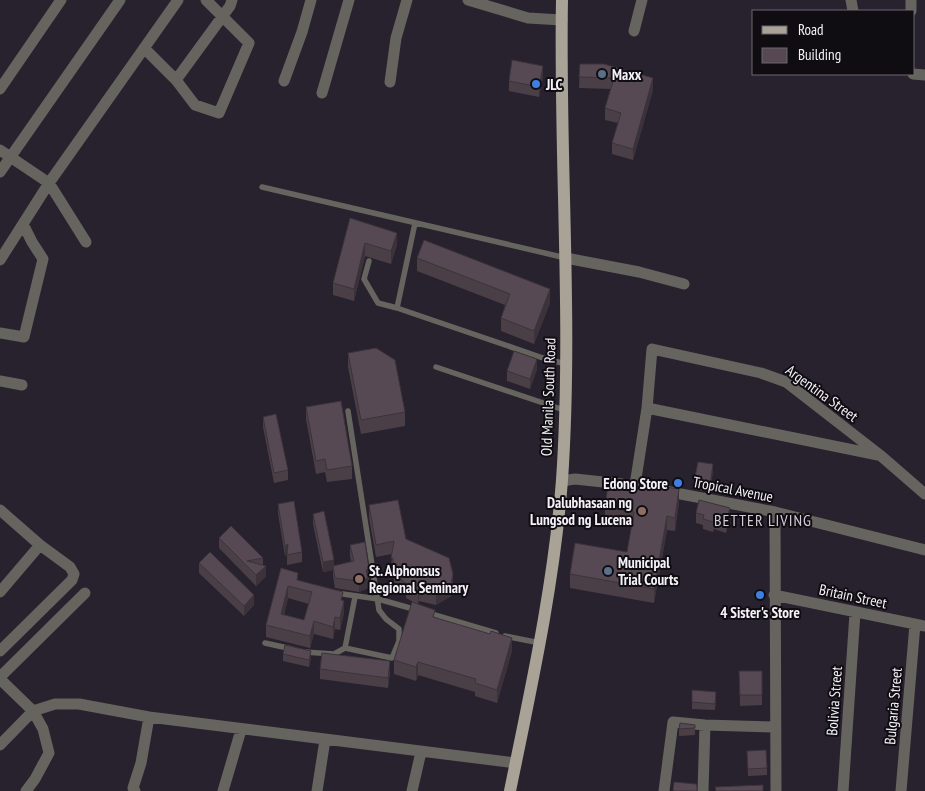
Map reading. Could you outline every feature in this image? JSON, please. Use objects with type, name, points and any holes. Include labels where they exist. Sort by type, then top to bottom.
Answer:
[{"type":"main road","name":"Old Manila South Road","points":[[510,791],[540,643],[553,561],[562,481],[566,364],[566,258],[562,0]]},
{"type":"street","points":[[0,88],[61,0]]},
{"type":"street","points":[[0,172],[120,0]]},
{"type":"street","points":[[0,260],[48,183],[178,0]]},
{"type":"street","points":[[144,48],[176,80],[196,105],[218,113],[249,43],[206,0]]},
{"type":"street","points":[[176,80],[232,0]]},
{"type":"street","points":[[284,81],[302,32],[311,0]]},
{"type":"street","points":[[322,93],[349,0]]},
{"type":"street","points":[[390,82],[396,38],[407,0]]},
{"type":"street","points":[[468,0],[528,18],[562,20]]},
{"type":"street","points":[[634,31],[642,0]]},
{"type":"street","points":[[912,77],[925,75]]},
{"type":"street","points":[[0,150],[48,183],[86,242]]},
{"type":"street","points":[[0,333],[24,337],[43,260],[22,224]]},
{"type":"street","points":[[566,258],[640,272],[684,284]]},
{"type":"street","name":"Argentina Street","points":[[647,408],[652,349],[774,376],[800,392],[925,494]]},
{"type":"street","points":[[0,381],[22,385]]},
{"type":"street","points":[[644,487],[647,408],[880,456]]},
{"type":"street","name":"Tropical Avenue","points":[[562,481],[575,480],[644,487],[775,512],[925,550]]},
{"type":"street","points":[[0,510],[40,545],[70,566],[74,574],[72,580],[0,651]]},
{"type":"street","points":[[775,512],[776,791]]},
{"type":"street","points":[[0,592],[40,545]]},
{"type":"street","points":[[26,791],[49,753],[43,729],[33,711],[0,678],[85,593]]},
{"type":"street","name":"Britain Street","points":[[774,595],[920,625]]},
{"type":"street","name":"Bolivia Street","points":[[843,791],[855,613]]},
{"type":"street","name":"Bulgaria Street","points":[[901,791],[920,625]]},
{"type":"street","points":[[0,745],[33,711],[55,704],[79,704],[149,717],[240,730],[516,763]]},
{"type":"street","points":[[135,791],[133,788],[141,763],[149,717]]},
{"type":"street","points":[[664,791],[672,722],[775,727]]},
{"type":"street","points":[[703,791],[705,725]]},
{"type":"street","points":[[223,791],[240,730]]},
{"type":"street","points":[[317,791],[325,740]]},
{"type":"street","points":[[412,791],[421,752]]},
{"type":"lane","points":[[262,187],[566,258]]},
{"type":"lane","points":[[397,308],[415,223]]},
{"type":"lane","points":[[369,261],[364,280],[378,303],[566,364]]},
{"type":"lane","points":[[436,367],[565,410]]},
{"type":"lane","points":[[265,643],[310,653],[334,654],[345,648],[392,658],[399,641],[399,630],[379,610],[348,411]]},
{"type":"lane","points":[[330,592],[378,599],[520,640],[540,643]]},
{"type":"lane","points":[[345,648],[354,596]]},
{"type":"building","points":[[512,60],[543,66],[539,87],[509,81]]},
{"type":"building","points":[[580,64],[604,64],[653,78],[633,149],[612,143],[621,113],[605,108],[614,78],[579,77]]},
{"type":"building","points":[[350,218],[397,233],[391,251],[365,243],[354,289],[333,283]]},
{"type":"building","points":[[424,240],[550,289],[534,331],[501,318],[510,294],[417,258]]},
{"type":"building","points":[[376,348],[395,360],[405,412],[361,420],[348,353]]},
{"type":"building","points":[[514,351],[537,359],[530,379],[507,371]]},
{"type":"building","points":[[341,401],[352,466],[327,470],[325,459],[316,461],[306,407]]},
{"type":"building","points":[[276,414],[288,470],[274,473],[263,417]]},
{"type":"building","points":[[698,462],[713,464],[710,485],[694,482]]},
{"type":"building","points":[[609,478],[679,489],[675,518],[667,516],[654,589],[570,574],[575,543],[627,552],[634,512],[605,507]]},
{"type":"building","points":[[398,500],[406,539],[449,558],[453,574],[451,584],[436,593],[419,589],[418,592],[406,586],[407,584],[395,575],[393,558],[391,558],[394,541],[376,545],[369,505]]},
{"type":"building","points":[[699,500],[730,508],[726,522],[714,519],[713,522],[703,519],[704,515],[696,513]]},
{"type":"building","points":[[294,501],[302,552],[287,555],[288,544],[285,546],[278,504]]},
{"type":"building","points":[[324,511],[334,560],[323,562],[313,514]]},
{"type":"building","points":[[231,526],[263,558],[247,561],[266,566],[256,575],[219,538]]},
{"type":"building","points":[[365,542],[369,569],[366,570],[368,578],[359,581],[335,578],[333,566],[354,561],[350,545]]},
{"type":"building","points":[[210,552],[254,595],[244,606],[199,563]]},
{"type":"building","points":[[281,568],[298,573],[297,580],[343,592],[341,600],[344,601],[340,618],[335,617],[333,627],[314,621],[310,636],[266,625]],"holes":[[[288,586],[312,592],[304,620],[281,614]]]},
{"type":"building","points":[[412,602],[435,610],[433,617],[490,634],[491,631],[512,638],[497,690],[475,683],[476,679],[418,662],[416,667],[394,660]]},
{"type":"building","points":[[285,645],[311,651],[309,660],[283,654]]},
{"type":"building","points":[[322,653],[390,661],[388,678],[320,669]]},
{"type":"building","points":[[739,671],[762,671],[762,695],[740,695]]},
{"type":"building","points":[[692,690],[716,692],[715,704],[692,702]]},
{"type":"building","points":[[680,723],[695,725],[695,728],[679,729]]},
{"type":"building","points":[[766,750],[767,768],[748,769],[747,751]]},
{"type":"building","points":[[674,782],[696,784],[697,791],[673,791]]},
{"type":"building","points":[[763,785],[763,791],[716,791],[715,787]]},
{"type":"place","name":"Maxx","points":[[602,74]]},
{"type":"place","name":"JLC","points":[[536,84]]},
{"type":"place","name":"Edong Store","points":[[678,483]]},
{"type":"place","name":"Dalubhasaan ng Lungsod ng Lucena","points":[[642,511]]},
{"type":"place","name":"Municipal Trial Courts","points":[[608,571]]},
{"type":"place","name":"St. Alphonsus Regional Seminary","points":[[359,579]]},
{"type":"place","name":"4 Sister's Store","points":[[760,595]]},
{"type":"district","name":"BETTER LIVING","points":[[763,520]]}]
